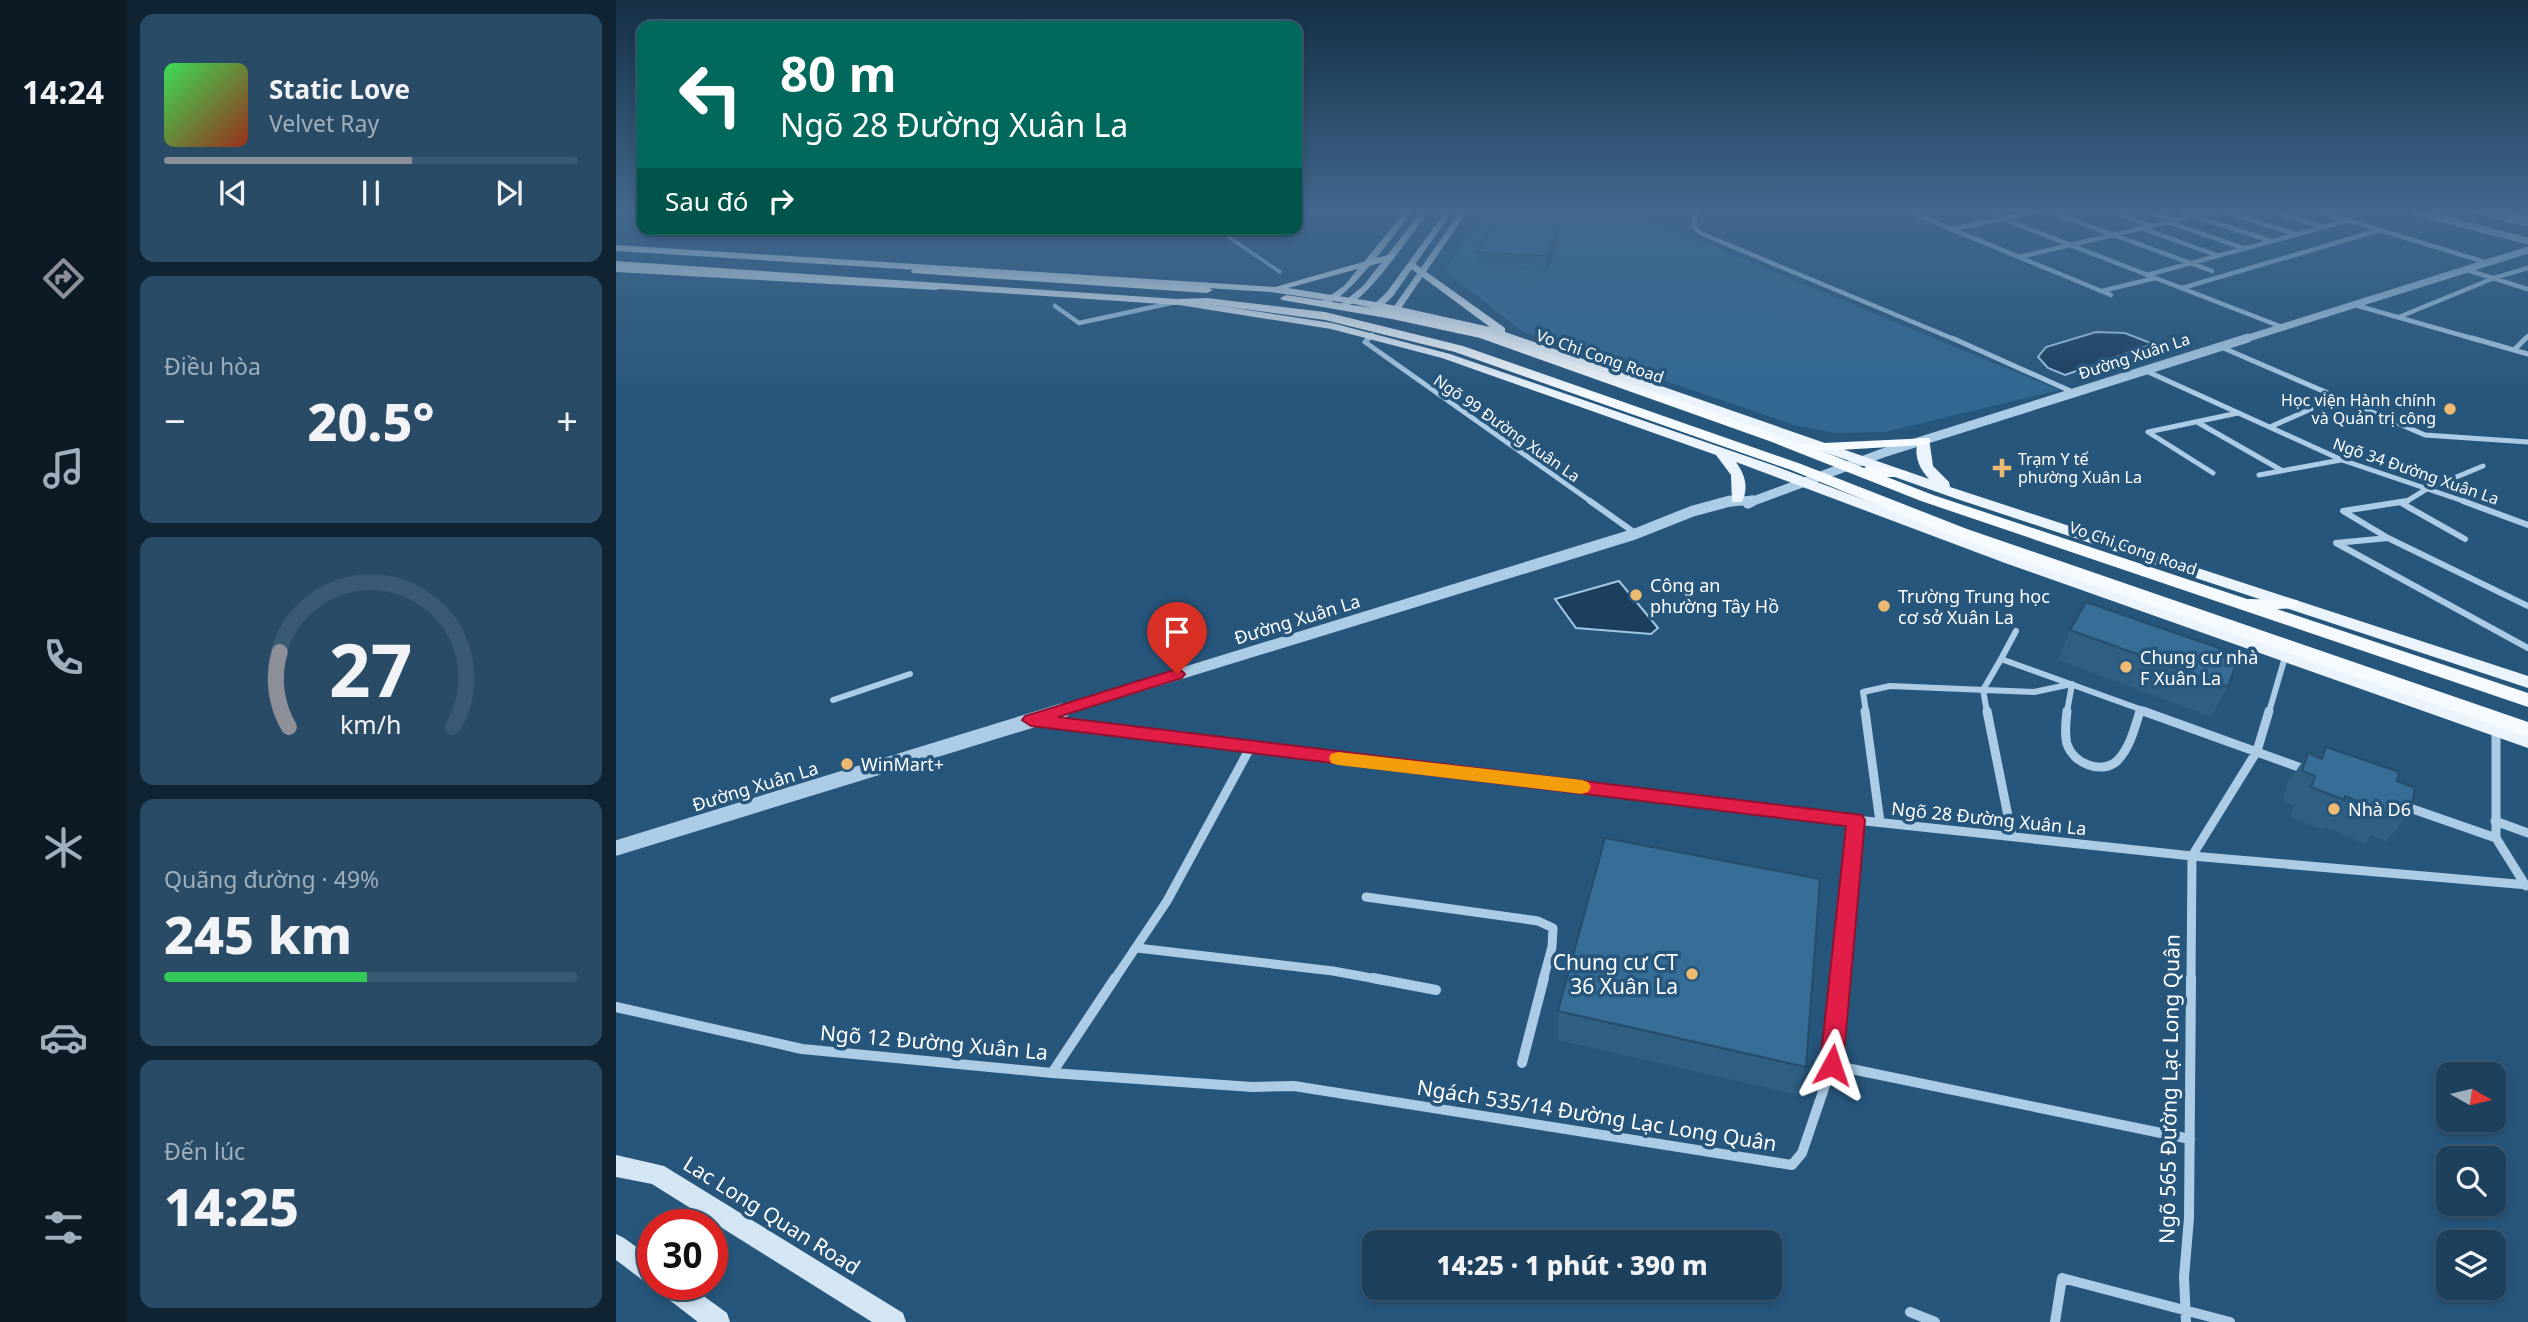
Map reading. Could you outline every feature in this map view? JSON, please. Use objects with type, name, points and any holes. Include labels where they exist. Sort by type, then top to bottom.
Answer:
[{"type":"highway","points":[[744,274],[922,283],[944,287],[1177,302],[1207,301],[1280,309],[1417,337],[1552,380],[1823,477],[1886,508],[2528,730]]},
{"type":"highway","name":"Vo Chi Cong Road","points":[[962,274],[1290,295],[1375,308],[1483,335],[1751,426],[1845,467],[1927,498],[2229,602],[2528,700]]},
{"type":"highway","points":[[1447,327],[1493,331]]},
{"type":"highway","points":[[1801,448],[1924,441]]},
{"type":"highway","points":[[1845,467],[1901,474]]},
{"type":"highway","points":[[1770,469],[1823,477]]},
{"type":"highway","points":[[2229,602],[2291,604]]},
{"type":"main road","name":"Vo Chi Cong Road","points":[[1026,274],[1270,289],[1290,295]]},
{"type":"main road","points":[[1270,289],[1326,274]]},
{"type":"main road","points":[[1329,300],[1347,288],[1359,274]]},
{"type":"main road","points":[[1347,303],[1367,287],[1378,274]]},
{"type":"main road","points":[[1375,308],[1404,274]]},
{"type":"main road","points":[[1394,312],[1422,274]]},
{"type":"main road","points":[[1423,274],[1510,337]]},
{"type":"main road","points":[[1177,302],[1293,319],[1483,368],[1806,483],[1886,508],[2285,657],[2528,741]]},
{"type":"main road","name":"Vo Chi Cong Road","points":[[1394,312],[1493,331],[1751,426],[1824,447],[1962,496],[2528,682]]},
{"type":"main road","points":[[1924,441],[1922,462],[1934,478],[1962,496]]},
{"type":"main road","points":[[1721,452],[1737,471],[1741,484],[1737,499]]},
{"type":"main road","name":"Lac Long Quan Road","points":[[616,1166],[656,1174],[894,1322]]},
{"type":"main road","points":[[616,1246],[637,1261]]},
{"type":"main road","points":[[688,1300],[718,1322]]},
{"type":"street","points":[[1800,274],[1894,312],[2074,393]]},
{"type":"street","points":[[2059,274],[2111,295]]},
{"type":"street","points":[[2144,274],[2282,327]]},
{"type":"street","points":[[2147,275],[2152,274]]},
{"type":"street","points":[[2182,288],[2231,274]]},
{"type":"street","name":"Đường Xuân La","points":[[616,848],[1667,523],[1684,522],[1745,506],[1753,500],[1823,477],[1863,460],[2455,274]]},
{"type":"street","points":[[2479,274],[2528,289]]},
{"type":"street","points":[[2398,317],[2509,274]]},
{"type":"street","points":[[2101,291],[2155,278]]},
{"type":"street","points":[[1055,306],[1079,323],[1177,302]]},
{"type":"street","points":[[2355,305],[2528,354]]},
{"type":"street","points":[[2514,350],[2528,336]]},
{"type":"street","name":"Ngõ 99 Đường Xuân La","points":[[1369,338],[1636,534]]},
{"type":"street","points":[[2221,347],[2425,435],[2528,442]]},
{"type":"street","name":"Ngõ 34 Đường Xuân La","points":[[2144,370],[2342,459],[2528,524]]},
{"type":"street","points":[[2270,427],[2311,409]]},
{"type":"street","points":[[2213,473],[2148,432],[2239,413]]},
{"type":"street","points":[[2196,422],[2281,470]]},
{"type":"street","points":[[2259,475],[2342,459]]},
{"type":"street","points":[[2483,466],[2425,490],[2403,505],[2343,511],[2388,538],[2528,606]]},
{"type":"street","name":"Đường Xuân La","points":[[1667,523],[1678,515],[1737,499],[1753,500]]},
{"type":"street","points":[[2403,505],[2465,539]]},
{"type":"street","points":[[2388,538],[2336,543],[2528,648]]},
{"type":"street","points":[[2012,836],[1983,690],[2017,631]]},
{"type":"street","points":[[2192,856],[2257,751],[2285,657]]},
{"type":"street","points":[[2001,659],[2321,775]]},
{"type":"street","points":[[833,700],[910,674]]},
{"type":"street","points":[[1880,822],[1863,692],[1891,686],[2034,692],[2072,684]]},
{"type":"street","points":[[2072,684],[2066,736],[2068,746],[2081,762],[2092,766],[2106,767],[2116,763],[2141,709]]},
{"type":"street","name":"Ngõ 28 Đường Xuân La","points":[[1031,720],[1856,820],[2192,856],[2527,887]]},
{"type":"street","points":[[2496,730],[2496,838],[2527,887]]},
{"type":"street","points":[[1052,1073],[1167,901],[1250,748]]},
{"type":"street","points":[[2399,804],[2496,838]]},
{"type":"street","name":"Ngách 535/14 Đường Lạc Long Quân","points":[[1294,1086],[1792,1165],[1802,1153],[1832,1065],[1856,820]]},
{"type":"street","points":[[2495,821],[2528,833]]},
{"type":"street","name":"Ngõ 565 Đường Lạc Long Quân","points":[[2186,1317],[2184,1277],[2189,1218],[2192,856]]},
{"type":"street","points":[[1366,897],[1538,922],[1553,928],[1552,947],[1522,1063]]},
{"type":"street","points":[[1137,948],[1333,971],[1436,989]]},
{"type":"street","name":"Ngõ 12 Đường Xuân La","points":[[616,1007],[802,1049],[1052,1073],[1252,1087],[1294,1086]]},
{"type":"street","points":[[1832,1065],[2190,1139]]},
{"type":"street","points":[[2055,1322],[2062,1278],[2186,1317],[2230,1322]]},
{"type":"street","points":[[1910,1312],[1935,1322]]},
{"type":"shaded area","points":[[1448,274],[1779,274],[2059,390],[1885,432],[1835,433],[1794,425],[1523,332]]},
{"type":"shaded area","points":[[2096,332],[2125,333],[2153,344],[2065,375],[2048,368],[2038,357],[2046,347]]},
{"type":"shaded area","points":[[1619,581],[1658,628],[1651,634],[1576,628],[1555,599]]},
{"type":"building","points":[[2086,602],[2239,655],[2228,687],[2070,630]]},
{"type":"building","points":[[2326,747],[2399,772],[2397,781],[2415,788],[2411,811],[2391,804],[2388,814],[2345,796],[2344,800],[2311,787],[2315,776],[2302,771],[2308,753],[2322,759]]},
{"type":"building","name":"Chung cư CT 36 Xuân La","points":[[1605,838],[1820,879],[1806,1067],[1558,1011]]},
{"type":"slow traffic","points":[[1338,758],[1582,787]]},
{"type":"place","name":"Học viện Hành chính và Quản trị công","points":[[2450,409]]},
{"type":"place","name":"Trạm Y tế phường Xuân La","points":[[2002,468]]},
{"type":"place","name":"Công an phường Tây Hồ","points":[[1636,595]]},
{"type":"place","name":"Trường Trung học cơ sở Xuân La","points":[[1884,606]]},
{"type":"place","name":"Chung cư nhà F Xuân La","points":[[2126,667]]},
{"type":"place","name":"WinMart+","points":[[847,764]]},
{"type":"place","name":"Nhà D6","points":[[2334,809]]},
{"type":"place","name":"Chung cư CT 36 Xuân La","points":[[1692,974]]},
{"type":"route","points":[[1177,674],[1031,720],[1856,820],[1832,1065]]}]
